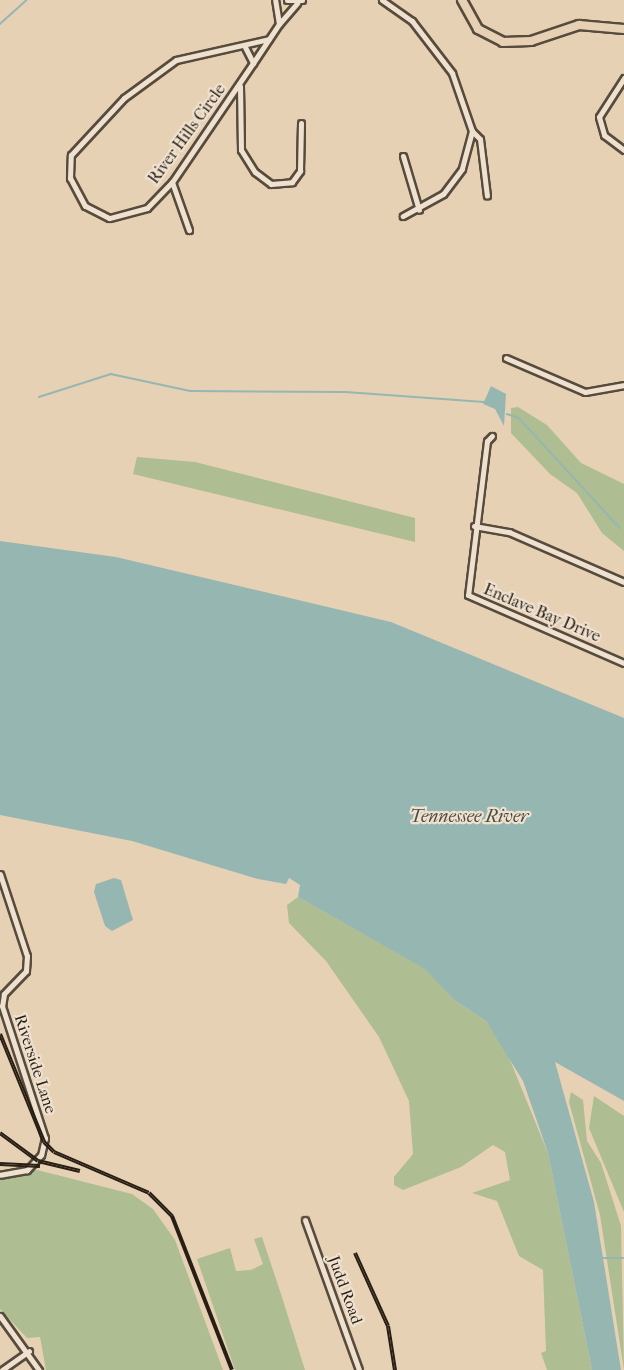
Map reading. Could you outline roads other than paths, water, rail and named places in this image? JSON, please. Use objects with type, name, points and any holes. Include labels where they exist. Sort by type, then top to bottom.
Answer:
[{"type":"main road","points":[[462,0],[478,29],[503,42],[531,41],[579,25],[624,29]]},
{"type":"street","points":[[275,0],[279,24]]},
{"type":"street","points":[[287,0],[299,2]]},
{"type":"street","points":[[382,0],[412,21],[452,73],[472,131],[480,139],[487,196]]},
{"type":"street","name":"River Hills Circle","points":[[269,39],[245,47],[210,49],[160,68],[91,128],[69,163],[80,200],[108,218],[137,214],[172,182],[240,84],[279,24],[299,2]]},
{"type":"street","points":[[245,47],[254,63]]},
{"type":"street","points":[[624,78],[599,117],[604,135],[624,150]]},
{"type":"street","points":[[240,84],[241,150],[255,172],[271,184],[292,182],[300,171],[301,123]]},
{"type":"street","points":[[403,216],[419,210],[442,194],[462,169],[472,131]]},
{"type":"street","points":[[403,156],[419,210]]},
{"type":"street","points":[[172,182],[189,230]]},
{"type":"street","points":[[506,358],[585,392],[624,385]]},
{"type":"street","name":"Enclave Bay Drive","points":[[492,436],[487,441],[474,526],[468,595],[624,663]]},
{"type":"street","points":[[474,526],[510,532],[624,582]]},
{"type":"street","name":"Riverside Lane","points":[[0,874],[27,956],[26,971],[4,994],[2,1006],[45,1138],[41,1155],[27,1170],[0,1176]]},
{"type":"street","name":"Judd Road","points":[[305,1220],[358,1370]]},
{"type":"street","points":[[0,1316],[29,1351],[39,1370]]},
{"type":"street","points":[[2,1370],[29,1351]]},
{"type":"water","points":[[491,386],[506,394],[504,426],[495,409],[483,404]]},
{"type":"water","name":"Tennessee River","points":[[0,541],[116,557],[391,622],[624,718],[624,1101],[555,1062],[594,1202],[621,1370],[592,1370],[548,1153],[523,1081],[486,1021],[454,1000],[425,969],[298,897],[300,885],[289,878],[286,884],[258,879],[132,841],[0,815]]},
{"type":"water","points":[[114,878],[121,880],[133,920],[112,931],[105,926],[94,892],[96,884]]},
{"type":"waterway","points":[[0,24],[27,0]]},
{"type":"waterway","points":[[39,397],[111,374],[191,391],[346,392],[484,402]]},
{"type":"waterway","points":[[507,414],[519,418],[620,528]]},
{"type":"waterway","points":[[602,1258],[623,1258]]},
{"type":"railway","points":[[0,1034],[44,1142],[54,1152],[149,1193],[172,1216],[232,1370]]},
{"type":"railway","points":[[0,1133],[38,1161],[80,1171]]},
{"type":"railway","points":[[0,1164],[40,1166]]},
{"type":"railway","points":[[355,1253],[388,1326],[395,1370]]}]
